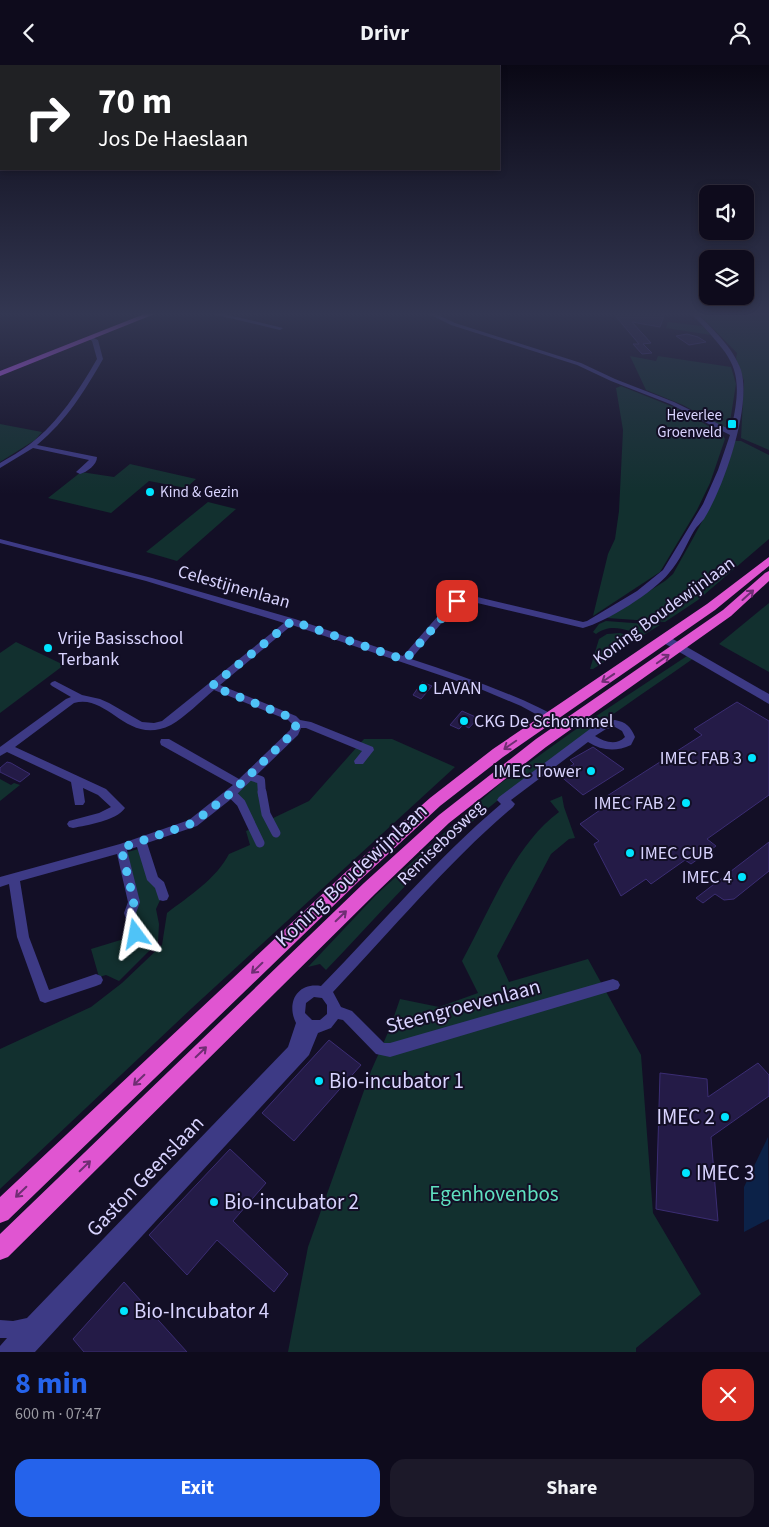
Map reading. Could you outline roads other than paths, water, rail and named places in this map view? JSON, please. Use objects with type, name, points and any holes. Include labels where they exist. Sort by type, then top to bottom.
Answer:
[{"type":"highway","name":"Koning Boudewijnlaan","points":[[0,1249],[416,844],[557,722],[736,589],[769,560]]},
{"type":"highway","name":"Koning Boudewijnlaan","points":[[0,1212],[407,826],[461,781],[683,645],[727,613],[769,575]]},
{"type":"street","points":[[0,466],[41,440],[78,397],[93,373]]},
{"type":"street","points":[[599,373],[672,403],[733,434]]},
{"type":"street","points":[[405,660],[452,605],[462,599],[472,599],[577,625],[590,623],[666,573],[693,525],[701,517],[721,469],[733,434],[740,404],[738,373]]},
{"type":"street","points":[[32,446],[94,459],[89,466],[80,471]]},
{"type":"street","name":"Celestijnenlaan","points":[[0,541],[82,561],[292,621],[517,701],[557,722]]},
{"type":"street","points":[[55,684],[79,698],[96,703],[138,725],[155,727],[170,721],[292,621]]},
{"type":"street","points":[[669,637],[769,692]]},
{"type":"street","points":[[683,645],[769,700]]},
{"type":"street","points":[[212,686],[292,718],[297,724]]},
{"type":"street","points":[[3,750],[70,701],[79,698]]},
{"type":"street","points":[[297,724],[307,724],[372,751],[359,761]]},
{"type":"street","points":[[0,882],[141,842],[193,823],[249,776],[294,732],[297,724]]},
{"type":"street","name":"Remisebosweg","points":[[324,993],[426,881],[469,838],[509,804],[503,800],[589,737]]},
{"type":"street","points":[[165,742],[240,784]]},
{"type":"street","points":[[3,750],[102,791],[119,808],[102,817],[73,824]]},
{"type":"street","points":[[249,776],[261,780],[260,794],[271,827],[276,833]]},
{"type":"street","points":[[76,779],[79,802]]},
{"type":"street","points":[[231,793],[240,799],[254,835],[260,843]]},
{"type":"street","points":[[141,842],[153,880],[160,885],[163,896]]},
{"type":"street","points":[[121,848],[134,902],[130,913],[136,934]]},
{"type":"street","points":[[14,878],[23,937],[45,1001],[96,980]]},
{"type":"street","name":"Steengroevenlaan","points":[[335,1012],[347,1015],[381,1049],[390,1050],[613,985]]},
{"type":"street","name":"Gaston Geenslaan","points":[[309,1025],[297,1012],[300,1001],[309,993],[324,993]]},
{"type":"street","points":[[309,1025],[326,1024],[335,1012],[334,1002],[324,993]]},
{"type":"street","name":"Gaston Geenslaan","points":[[6,1352],[294,1051],[309,1025]]},
{"type":"street","name":"Gaston Geenslaan","points":[[23,1352],[304,1049],[309,1025]]},
{"type":"street","points":[[0,1329],[14,1330],[32,1325]]},
{"type":"water","points":[[768,1137],[769,1219],[744,1232],[744,1187]]},
{"type":"place","name":"Heverlee Groenveld","points":[[732,424]]},
{"type":"place","name":"Kind & Gezin","points":[[150,492]]},
{"type":"place","name":"Vrije Basisschool Terbank","points":[[48,648]]},
{"type":"place","name":"LAVAN","points":[[423,688]]},
{"type":"place","name":"CKG De Schommel","points":[[464,721]]},
{"type":"place","name":"IMEC FAB 3","points":[[752,758]]},
{"type":"place","name":"IMEC Tower","points":[[591,771]]},
{"type":"place","name":"IMEC FAB 2","points":[[686,803]]},
{"type":"place","name":"IMEC CUB","points":[[630,853]]},
{"type":"place","name":"IMEC 4","points":[[742,877]]},
{"type":"place","name":"Bio-incubator 1","points":[[319,1081]]},
{"type":"place","name":"IMEC 2","points":[[725,1117]]},
{"type":"place","name":"IMEC 3","points":[[686,1173]]},
{"type":"place","name":"Bio-incubator 2","points":[[214,1202]]},
{"type":"place","name":"Bio-Incubator 4","points":[[124,1311]]},
{"type":"park label","name":"Egenhovenbos","points":[[494,1194]]}]
